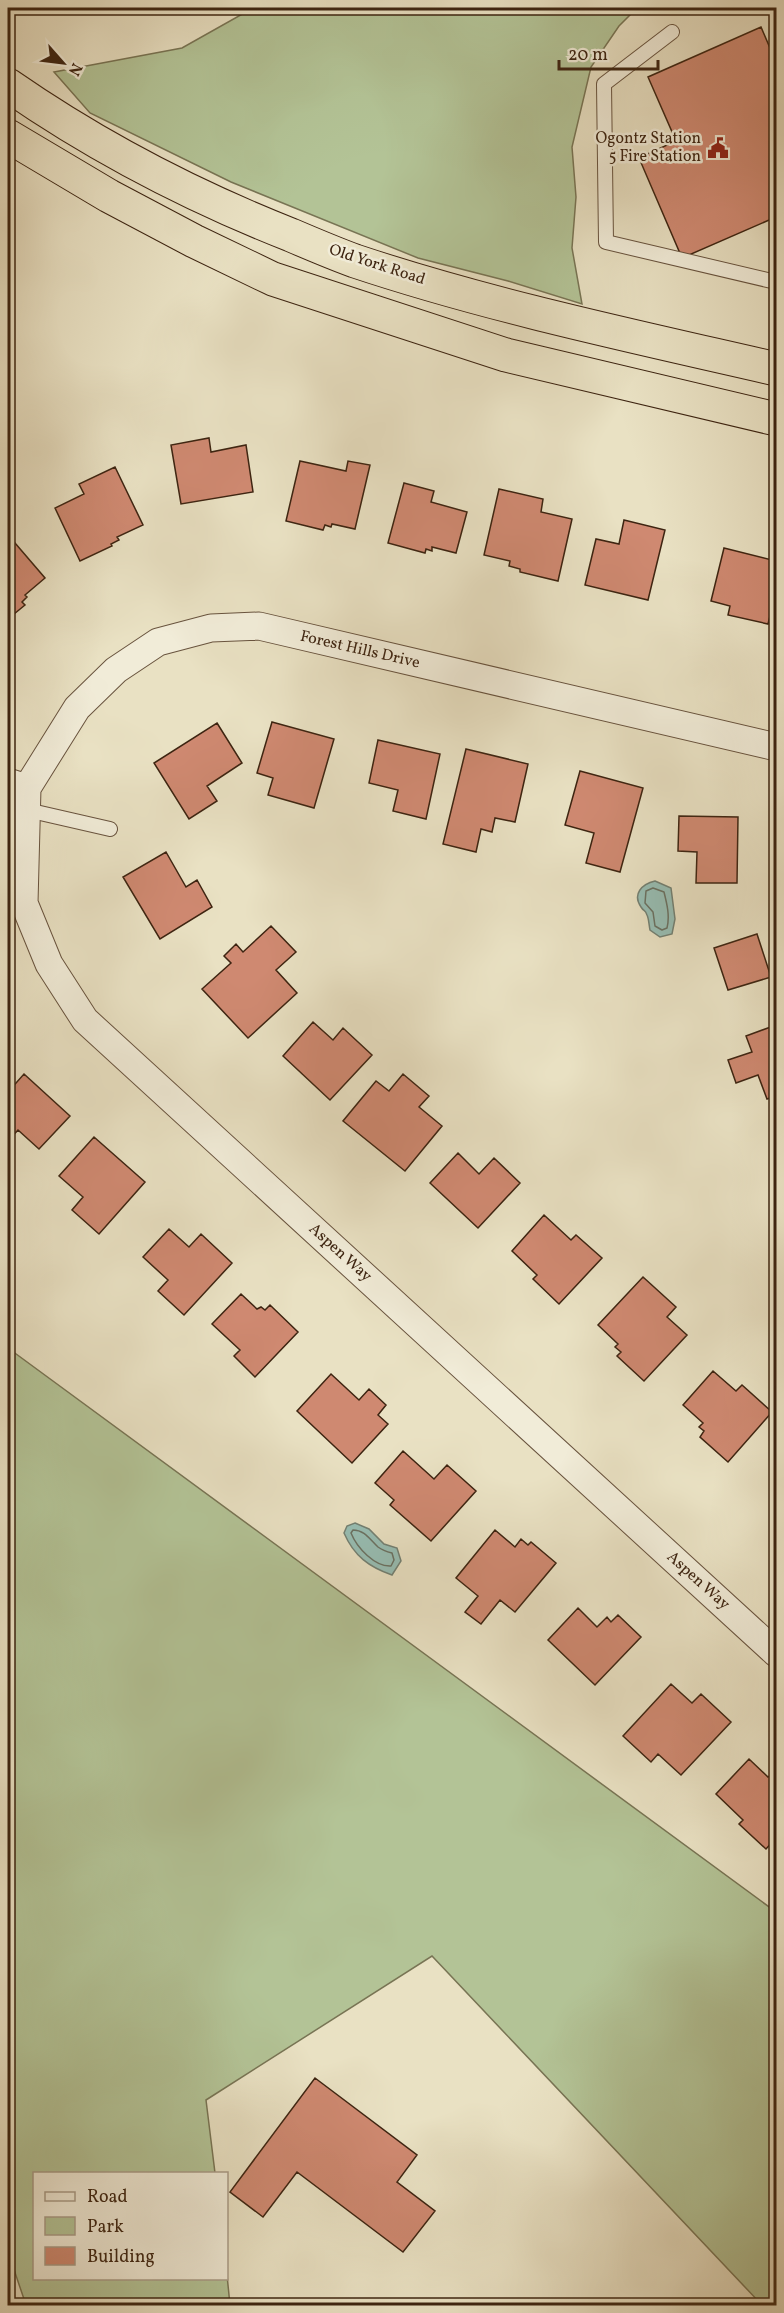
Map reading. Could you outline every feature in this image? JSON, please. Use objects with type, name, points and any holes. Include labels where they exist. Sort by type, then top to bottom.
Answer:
[{"type":"highway","name":"Old York Road","points":[[8,85],[36,104],[166,179],[230,211],[354,260],[468,294],[599,328],[777,369]]},
{"type":"highway","points":[[8,136],[109,196],[273,279],[506,355],[777,418]]},
{"type":"street","name":"Forest Hills Drive","points":[[20,794],[77,708],[116,670],[158,642],[211,628],[259,626],[777,747]]},
{"type":"street","name":"Aspen Way","points":[[20,794],[16,906],[49,964],[86,1020],[777,1653]]},
{"type":"lane","points":[[672,32],[604,84],[606,242],[777,282]]},
{"type":"lane","points":[[20,794],[110,829]]},
{"type":"green space","points":[[253,8],[637,8],[619,26],[591,67],[572,147],[576,197],[572,248],[582,304],[508,281],[418,258],[231,182],[90,113],[54,72],[182,48]]},
{"type":"green space","points":[[8,1348],[776,1912],[776,2300],[761,2304],[432,1956],[206,2100],[215,2172],[33,2172],[33,2280],[228,2280],[230,2305],[26,2305],[8,2252]]},
{"type":"water","points":[[655,881],[671,888],[675,919],[672,934],[660,937],[650,930],[646,912],[638,902],[638,894],[642,887]]},
{"type":"water","points":[[355,1523],[369,1529],[384,1544],[397,1548],[401,1561],[392,1575],[363,1560],[352,1548],[344,1533],[347,1526]]},
{"type":"building","name":"Ogontz Station 5 Fire Station","points":[[761,27],[776,62],[776,137],[770,140],[776,154],[776,217],[682,258],[639,158],[676,141],[648,77]]},
{"type":"building","points":[[209,438],[211,452],[246,445],[253,492],[181,504],[171,445]]},
{"type":"building","points":[[300,461],[346,471],[348,461],[370,465],[355,529],[332,524],[331,527],[325,525],[323,530],[286,521]]},
{"type":"building","points":[[115,467],[143,525],[117,537],[119,540],[111,544],[112,546],[80,561],[55,508],[84,494],[79,484]]},
{"type":"building","points":[[404,483],[434,491],[431,502],[467,512],[456,553],[432,547],[432,551],[426,549],[425,553],[388,543]]},
{"type":"building","points":[[499,489],[543,499],[541,512],[572,519],[558,581],[520,572],[520,569],[509,566],[510,561],[484,555]]},
{"type":"building","points":[[624,520],[665,530],[648,600],[585,585],[596,539],[619,544]]},
{"type":"building","points":[[15,543],[45,578],[25,595],[27,597],[22,602],[25,605],[8,619],[8,549]]},
{"type":"building","points":[[724,548],[776,561],[776,592],[768,624],[728,615],[730,606],[711,601]]},
{"type":"building","points":[[272,722],[334,739],[314,808],[268,795],[273,778],[257,773]]},
{"type":"building","points":[[217,723],[242,763],[207,786],[217,801],[189,819],[154,763]]},
{"type":"building","points":[[378,740],[440,754],[426,819],[393,811],[398,790],[369,783]]},
{"type":"building","points":[[466,749],[528,764],[515,822],[495,818],[492,832],[481,829],[476,852],[443,844]]},
{"type":"building","points":[[580,771],[643,788],[620,872],[586,863],[594,833],[565,825]]},
{"type":"building","points":[[679,816],[738,817],[737,883],[696,883],[697,852],[678,851]]},
{"type":"building","points":[[166,852],[186,887],[197,880],[212,907],[160,939],[123,877]]},
{"type":"building","points":[[271,926],[296,952],[276,970],[297,993],[248,1038],[202,989],[231,963],[224,956],[236,944],[243,952]]},
{"type":"building","points":[[757,934],[771,977],[728,990],[714,948]]},
{"type":"building","points":[[313,1022],[333,1040],[343,1028],[372,1055],[330,1100],[283,1056]]},
{"type":"building","points":[[776,1025],[776,1096],[767,1099],[758,1075],[736,1083],[728,1060],[752,1052],[746,1036]]},
{"type":"building","points":[[24,1074],[70,1116],[39,1149],[18,1130],[8,1141],[8,1092]]},
{"type":"building","points":[[403,1074],[429,1096],[419,1107],[442,1126],[405,1171],[343,1121],[376,1081],[389,1091]]},
{"type":"building","points":[[94,1137],[145,1182],[99,1234],[72,1210],[83,1197],[59,1176]]},
{"type":"building","points":[[458,1153],[479,1174],[494,1158],[520,1183],[478,1228],[430,1183]]},
{"type":"building","points":[[544,1215],[571,1240],[576,1235],[602,1258],[559,1304],[533,1279],[537,1275],[512,1251]]},
{"type":"building","points":[[169,1229],[189,1247],[201,1234],[232,1263],[184,1315],[158,1291],[168,1280],[143,1257]]},
{"type":"building","points":[[643,1277],[676,1307],[667,1317],[687,1335],[644,1381],[617,1356],[621,1352],[615,1347],[618,1344],[598,1325]]},
{"type":"building","points":[[241,1294],[257,1309],[261,1307],[265,1310],[270,1305],[298,1332],[255,1377],[234,1356],[240,1350],[212,1324]]},
{"type":"building","points":[[713,1371],[736,1391],[742,1385],[772,1412],[728,1462],[700,1437],[704,1431],[699,1427],[703,1423],[683,1405]]},
{"type":"building","points":[[331,1374],[359,1400],[369,1389],[386,1405],[378,1415],[388,1424],[352,1463],[297,1411]]},
{"type":"building","points":[[403,1451],[434,1479],[447,1465],[476,1491],[431,1541],[390,1505],[394,1500],[375,1483]]},
{"type":"building","points":[[495,1530],[515,1547],[521,1539],[528,1545],[531,1542],[556,1563],[515,1612],[500,1600],[481,1624],[465,1612],[478,1596],[456,1578]]},
{"type":"building","points":[[578,1608],[597,1627],[607,1617],[611,1622],[618,1615],[641,1637],[595,1685],[548,1640]]},
{"type":"building","points":[[671,1684],[692,1703],[701,1694],[731,1722],[681,1775],[658,1754],[651,1762],[623,1736]]},
{"type":"building","points":[[749,1759],[768,1777],[771,1775],[776,1779],[776,1838],[766,1849],[739,1824],[743,1820],[716,1794]]},
{"type":"building","points":[[315,2078],[417,2155],[397,2182],[435,2211],[403,2252],[297,2172],[263,2217],[230,2192]]},
{"type":"place","name":"Ogontz Station 5 Fire Station","points":[[718,148]]}]
